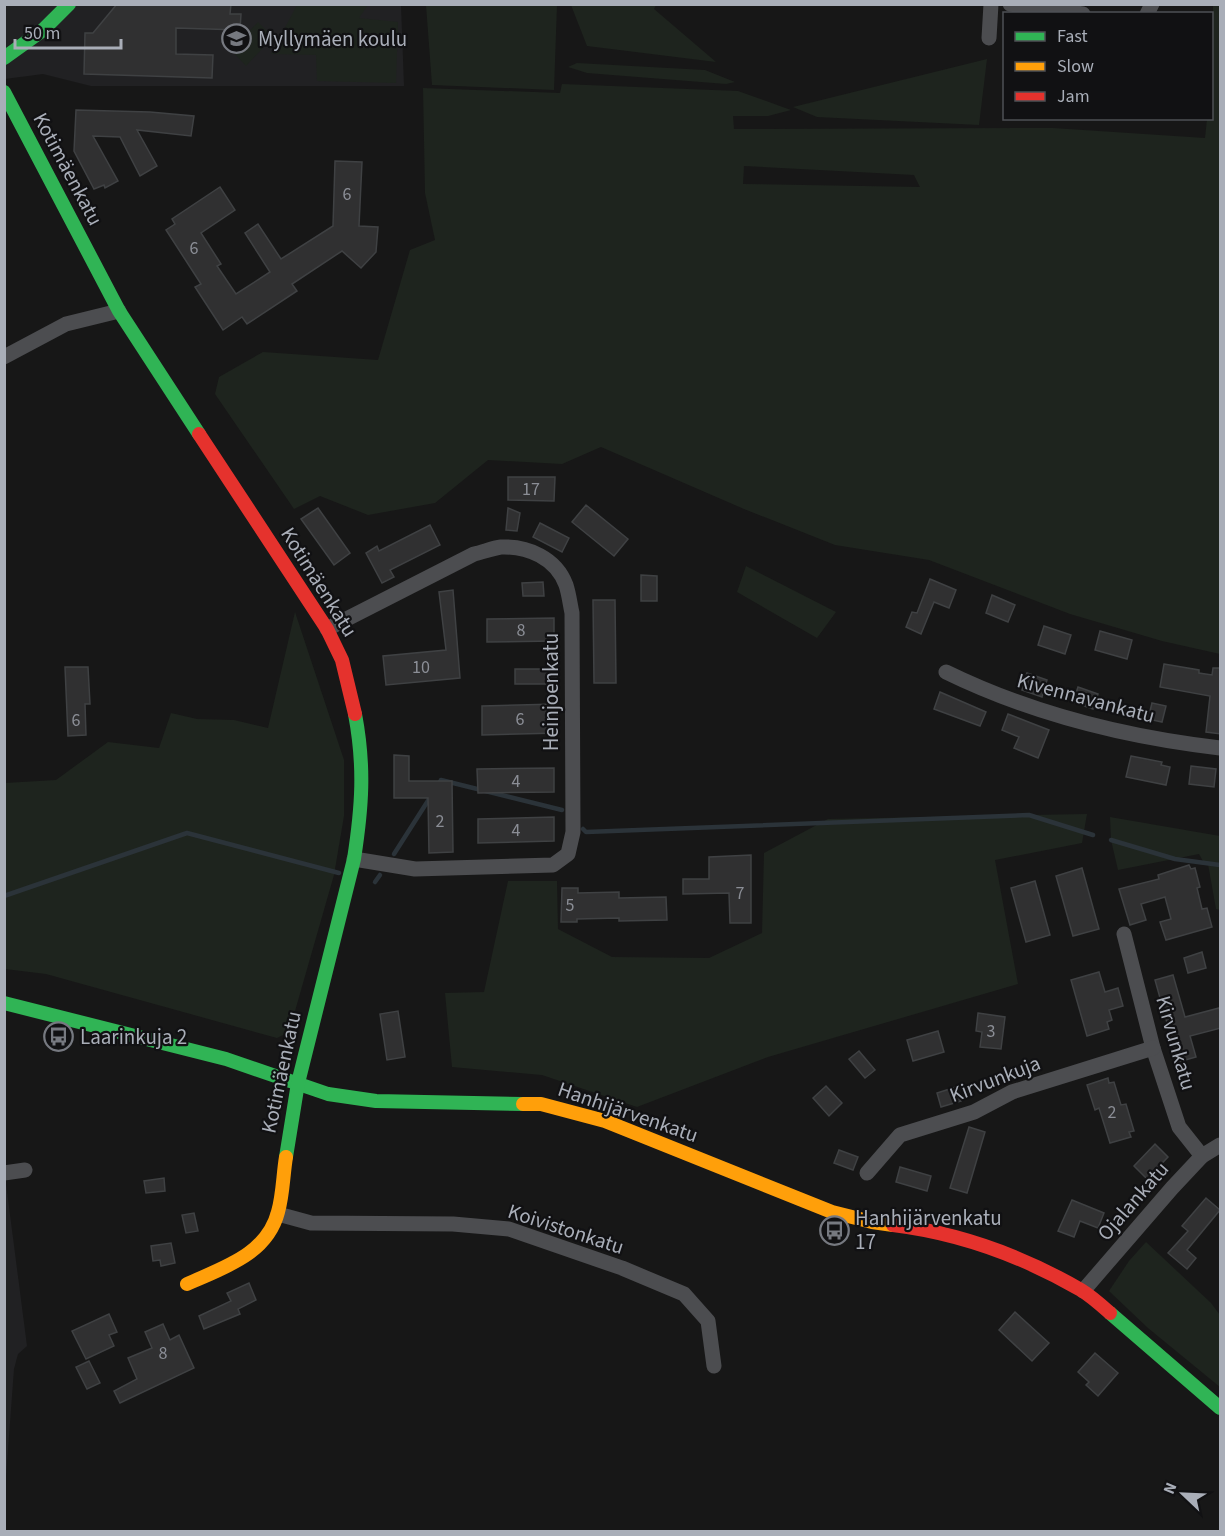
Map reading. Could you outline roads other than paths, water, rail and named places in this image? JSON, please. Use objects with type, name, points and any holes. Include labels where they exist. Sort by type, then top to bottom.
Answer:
[{"type":"street","points":[[4,58],[43,30],[69,4]]},
{"type":"street","points":[[989,38],[991,4]]},
{"type":"street","points":[[1010,4],[1068,12]]},
{"type":"street","name":"Kotimäenkatu","points":[[4,92],[119,312],[327,628],[342,660],[361,745],[362,802],[354,859],[298,1083],[278,1214],[265,1238],[245,1258],[187,1284]]},
{"type":"street","points":[[4,357],[66,324],[119,312]]},
{"type":"street","name":"Heinjoenkatu","points":[[327,628],[474,554],[500,547],[525,549],[542,556],[555,567],[566,584],[572,613],[573,832],[568,854],[553,865],[415,869],[354,859]]},
{"type":"street","name":"Kivennavankatu","points":[[946,672],[976,687],[1046,713],[1173,743],[1221,748]]},
{"type":"street","name":"Kirvunkatu","points":[[1124,934],[1154,1048],[1179,1127],[1202,1156]]},
{"type":"street","name":"Hanhijärvenkatu","points":[[4,1003],[226,1059],[328,1094],[376,1101],[477,1101],[541,1104],[567,1110],[605,1121],[831,1212],[872,1222],[921,1228],[1012,1256],[1083,1291],[1221,1408]]},
{"type":"street","name":"Kirvunkuja","points":[[867,1173],[900,1135],[974,1112],[1012,1092],[1154,1048]]},
{"type":"street","name":"Ojalankatu","points":[[1083,1291],[1202,1156],[1221,1145]]},
{"type":"street","points":[[4,1173],[25,1170]]},
{"type":"street","name":"Koivistonkatu","points":[[278,1214],[311,1223],[453,1224],[509,1229],[622,1268],[684,1294],[708,1321],[714,1366]]},
{"type":"waterway","points":[[438,786],[441,780],[562,810]]},
{"type":"waterway","points":[[394,854],[431,796]]},
{"type":"waterway","points":[[583,829],[586,832],[1029,815],[1093,835]]},
{"type":"waterway","points":[[4,896],[187,833],[339,873]]},
{"type":"waterway","points":[[1111,840],[1175,859],[1220,865]]},
{"type":"waterway","points":[[375,882],[380,875]]},
{"type":"place","name":"Myllymäen koulu","points":[[237,39]]},
{"type":"place","name":"Laarinkuja 2","points":[[59,1037]]},
{"type":"place","name":"Hanhijärvenkatu 17","points":[[834,1230]]}]
